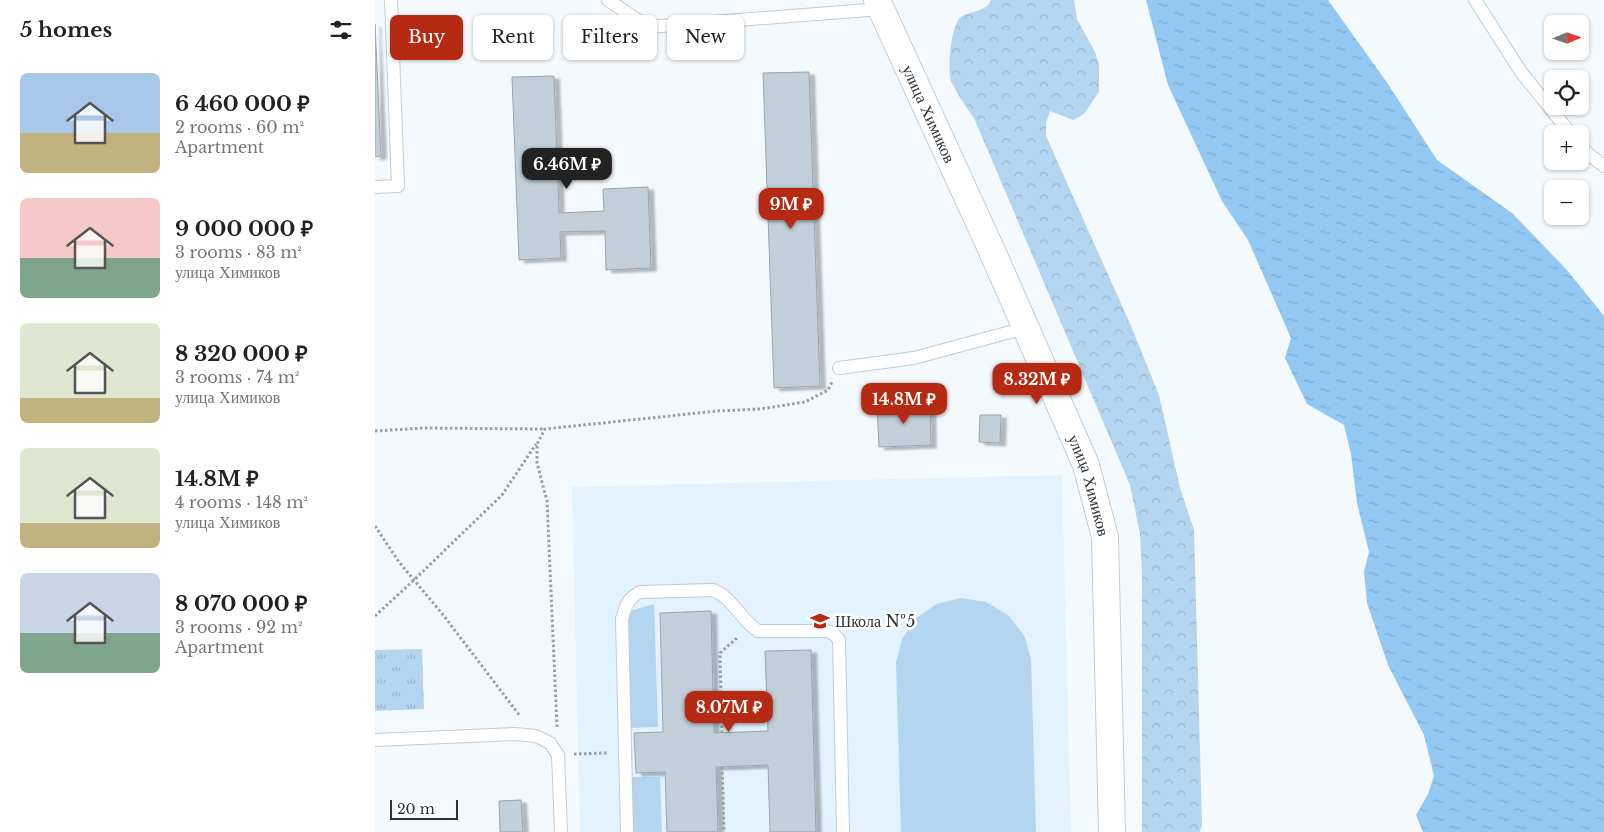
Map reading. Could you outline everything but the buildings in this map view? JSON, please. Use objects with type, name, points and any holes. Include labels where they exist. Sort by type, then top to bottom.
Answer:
[{"type":"street","name":"улица Химиков","points":[[879,4],[1087,465],[1105,537],[1112,832]]},
{"type":"lane","points":[[375,187],[398,186],[391,0]]},
{"type":"lane","points":[[608,0],[648,27],[879,4]]},
{"type":"lane","points":[[1475,0],[1521,72],[1564,125]]},
{"type":"lane","points":[[1589,154],[1604,166]]},
{"type":"lane","points":[[839,368],[914,358],[1025,328]]},
{"type":"lane","points":[[627,832],[622,619],[625,606],[631,597],[640,592],[713,590],[721,593],[752,627],[758,631],[827,631],[834,634],[839,640],[843,832]]},
{"type":"lane","points":[[375,740],[515,734],[536,736],[549,743],[558,754],[561,832]]},
{"type":"path","points":[[375,430],[424,428],[545,429],[717,411],[760,409],[805,402],[828,390],[839,368]]},
{"type":"path","points":[[375,616],[502,496],[545,429]]},
{"type":"path","points":[[537,444],[537,463],[547,501],[558,754],[609,753]]},
{"type":"path","points":[[375,526],[399,562],[536,736]]},
{"type":"path","points":[[721,733],[719,652],[743,634]]},
{"type":"path","points":[[722,767],[724,832]]},
{"type":"shaded area","name":"Школа №5","points":[[1062,475],[1071,832],[580,832],[572,487]]},
{"type":"green space","points":[[991,0],[1074,0],[1077,19],[1095,52],[1099,65],[1099,92],[1084,114],[1073,120],[1050,111],[1046,123],[1046,136],[1131,326],[1159,395],[1180,488],[1194,530],[1202,824],[1200,832],[1142,832],[1142,573],[1140,534],[1130,485],[974,118],[951,81],[949,67],[952,37],[958,21],[964,15],[986,7]]},
{"type":"green space","points":[[961,598],[986,602],[1008,615],[1024,635],[1031,659],[1036,832],[901,832],[896,663],[902,639],[916,618],[937,604]]},
{"type":"green space","points":[[654,604],[658,727],[629,728],[625,622],[633,610]]},
{"type":"green space","points":[[422,649],[424,709],[375,711],[375,650]]},
{"type":"green space","points":[[630,777],[660,777],[662,832],[632,832]]},
{"type":"water","points":[[1146,0],[1328,0],[1388,84],[1437,160],[1512,213],[1566,269],[1604,316],[1604,832],[1423,832],[1416,815],[1428,794],[1434,776],[1424,735],[1388,665],[1367,603],[1364,572],[1369,552],[1357,503],[1351,454],[1344,425],[1307,404],[1285,358],[1291,338],[1248,240],[1222,201],[1168,85]]},
{"type":"place","name":"Школа №5","points":[[820,621]]}]
